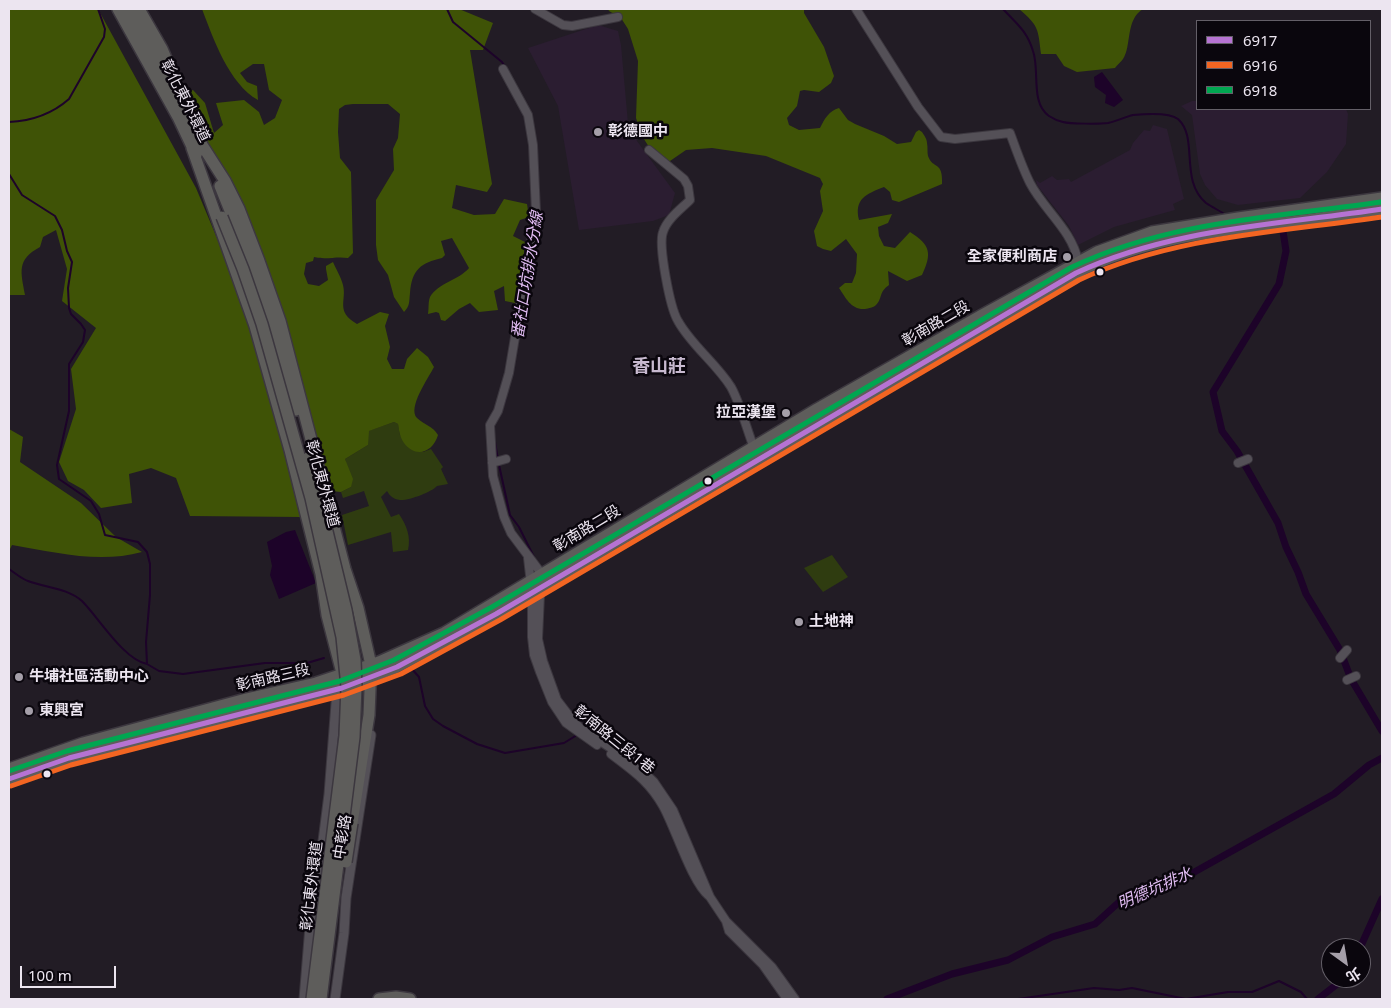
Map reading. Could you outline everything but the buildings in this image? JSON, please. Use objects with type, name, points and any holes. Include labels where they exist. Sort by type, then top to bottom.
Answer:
[{"type":"main road","points":[[111,9],[154,81],[176,104]]},
{"type":"main road","name":"彰化東外環道","points":[[118,9],[176,104]]},
{"type":"main road","name":"彰化東外環道","points":[[130,9],[197,146],[226,215],[252,265],[279,348],[320,495],[346,610],[352,644],[356,686],[354,736],[324,947],[321,999]]},
{"type":"main road","points":[[139,9],[162,48],[174,79],[176,104]]},
{"type":"main road","points":[[197,146],[232,195],[259,261],[280,322],[348,578],[358,608],[371,665],[367,730],[338,908],[324,947]]},
{"type":"main road","points":[[197,146],[255,326],[290,450],[324,584],[327,615],[342,675],[340,736],[320,902],[324,947]]},
{"type":"main road","name":"彰南路二段","points":[[536,590],[759,459],[1078,261],[1098,252],[1158,242],[1238,223],[1382,198]]},
{"type":"main road","name":"彰南路二段","points":[[1238,223],[1285,223],[1382,209]]},
{"type":"main road","name":"彰南路二段","points":[[530,580],[817,409],[1126,247]]},
{"type":"main road","points":[[1076,273],[1078,261]]},
{"type":"main road","points":[[754,448],[759,459]]},
{"type":"main road","name":"彰南路三段","points":[[9,768],[83,743],[246,699],[316,683],[371,665],[444,633],[530,580]]},
{"type":"main road","name":"彰南路三段","points":[[9,779],[87,753],[371,679],[448,641],[536,590]]},
{"type":"main road","name":"彰化東外環道","points":[[312,999],[324,947]]},
{"type":"main road","points":[[379,999],[396,997],[410,999]]},
{"type":"street","points":[[535,9],[563,25],[572,26],[618,17]]},
{"type":"street","points":[[856,9],[918,107],[941,137],[955,139],[1010,133],[1030,183],[1053,217],[1063,228],[1076,251],[1078,261]]},
{"type":"street","points":[[503,69],[528,115],[533,145],[536,212],[509,373],[498,411],[490,425],[492,463],[493,476],[504,517],[511,533],[541,573],[536,590]]},
{"type":"street","points":[[649,150],[684,179],[688,186],[690,200],[667,224],[662,234],[663,262],[668,290],[677,321],[694,344],[720,371],[732,390],[754,448]]},
{"type":"street","points":[[492,463],[506,459]]},
{"type":"street","points":[[1238,463],[1248,459]]},
{"type":"street","points":[[528,557],[530,580],[536,590]]},
{"type":"street","name":"彰南路三段1巷","points":[[536,590],[538,640],[543,661],[558,700],[580,728],[645,772],[654,782],[673,810],[710,897],[726,920],[772,967],[795,999]]},
{"type":"street","name":"彰南路三段1巷","points":[[536,590],[532,637],[534,655],[552,702],[566,723],[610,753],[644,780],[662,805],[675,829],[703,892],[710,897]]},
{"type":"street","points":[[1340,658],[1347,650]]},
{"type":"street","points":[[1347,680],[1356,676]]},
{"type":"street","name":"中彰路","points":[[335,999],[344,934],[346,898],[375,706],[371,679]]},
{"type":"street","name":"中彰路","points":[[304,999],[310,926],[316,896],[329,794],[336,703],[342,688]]},
{"type":"street","points":[[316,896],[346,898]]},
{"type":"street","name":"彰南路三段1巷","points":[[726,920],[729,930],[763,965],[787,999]]},
{"type":"street","points":[[310,926],[344,934]]},
{"type":"shaded area","name":"彰德國中","points":[[598,25],[618,31],[628,123],[637,141],[675,193],[669,215],[653,221],[579,230],[558,106],[528,48]]},
{"type":"shaded area","points":[[1102,72],[1123,100],[1114,107],[1105,103],[1106,95],[1095,87],[1094,77]]},
{"type":"shaded area","points":[[1196,101],[1196,110],[1346,110],[1348,114],[1346,144],[1327,172],[1300,198],[1238,205],[1217,199],[1205,185],[1200,174],[1192,115],[1181,106]]},
{"type":"shaded area","points":[[1153,125],[1167,129],[1184,199],[1173,204],[1175,210],[1114,227],[1078,245],[1069,226],[1037,185],[1036,180],[1040,183],[1052,176],[1057,180],[1069,179],[1071,182],[1130,150],[1133,143],[1144,130],[1150,131]]},
{"type":"shaded area","points":[[295,530],[316,583],[279,599],[270,575],[272,566],[267,542],[286,532]]},
{"type":"green space","points":[[9,9],[98,9],[196,188],[240,293],[267,374],[302,517],[190,516],[176,478],[151,468],[129,474],[132,503],[101,508],[84,490],[68,481],[59,462],[76,409],[71,369],[96,328],[62,301],[67,269],[56,230],[43,237],[40,247],[32,252],[24,262],[22,273],[25,295],[9,295]]},
{"type":"green space","points":[[202,9],[459,9],[493,23],[483,50],[470,50],[492,184],[487,192],[456,185],[452,208],[474,215],[495,214],[504,199],[527,204],[529,217],[520,220],[513,236],[525,242],[521,283],[515,303],[505,301],[504,286],[494,291],[498,310],[479,312],[470,303],[459,309],[445,321],[441,320],[439,313],[428,314],[429,299],[434,292],[460,276],[469,268],[452,238],[441,241],[445,255],[442,258],[428,262],[415,273],[408,306],[404,312],[394,297],[388,275],[378,260],[376,245],[376,200],[394,170],[393,149],[398,138],[400,114],[388,104],[353,104],[345,105],[339,109],[340,158],[351,172],[353,253],[348,258],[314,257],[313,261],[306,263],[304,274],[308,284],[319,286],[328,280],[326,266],[333,262],[343,285],[344,310],[350,319],[357,324],[380,312],[389,314],[385,326],[390,347],[387,359],[392,369],[404,369],[407,359],[417,348],[428,357],[434,367],[417,400],[415,413],[417,418],[438,435],[432,446],[419,452],[409,448],[404,443],[398,424],[394,422],[369,431],[368,445],[345,459],[353,479],[351,487],[341,492],[331,491],[303,391],[220,169],[185,93],[193,90],[205,103],[214,133],[223,125],[216,103],[244,100],[259,112],[264,125],[275,118],[282,100],[269,90],[264,64],[253,64],[240,73],[247,82],[257,86],[258,100],[239,83],[223,59]]},
{"type":"green space","points":[[608,9],[804,9],[804,13],[824,47],[834,76],[831,83],[819,92],[800,91],[797,106],[787,118],[789,125],[799,130],[820,128],[828,115],[839,108],[848,120],[897,144],[911,142],[916,132],[919,130],[922,132],[926,140],[928,156],[932,163],[941,171],[942,184],[899,202],[892,200],[890,192],[884,187],[863,198],[858,207],[858,213],[859,220],[892,214],[888,223],[878,227],[879,236],[884,246],[895,248],[910,232],[922,241],[928,250],[928,256],[922,275],[907,281],[888,271],[889,285],[883,291],[876,305],[865,309],[856,308],[849,303],[839,288],[845,283],[852,283],[856,273],[857,254],[846,239],[831,251],[817,246],[814,231],[823,211],[820,191],[823,184],[820,178],[766,156],[712,148],[686,150],[670,161],[656,158],[642,136],[636,118],[638,61],[628,29],[621,18]]},
{"type":"green space","points":[[1019,9],[1143,9],[1137,14],[1131,26],[1126,54],[1115,68],[1077,72],[1064,66],[1056,54],[1041,54],[1036,28]]},
{"type":"green space","points":[[394,422],[398,424],[400,435],[423,452],[431,449],[443,467],[441,469],[448,484],[437,486],[408,499],[395,499],[387,491],[381,497],[391,517],[399,514],[404,523],[409,536],[408,550],[393,552],[391,532],[348,545],[342,515],[369,506],[364,491],[343,498],[341,492],[351,487],[345,459],[368,445],[368,431]]},
{"type":"green space","points":[[9,429],[23,437],[20,462],[81,503],[116,537],[142,552],[109,557],[93,557],[12,545],[9,551]]},
{"type":"green space","points":[[832,555],[848,577],[823,592],[804,568]]},
{"type":"waterway","points":[[9,122],[41,116],[56,109],[69,99],[104,37],[105,29],[98,9]]},
{"type":"waterway","name":"番社口坑排水分線","points":[[447,9],[453,22],[502,62],[506,68]]},
{"type":"waterway","points":[[1003,9],[1021,28],[1031,44],[1035,59],[1037,95],[1039,103],[1049,116],[1063,122],[1085,124],[1108,123],[1133,115],[1143,114],[1163,114],[1178,119],[1184,127],[1187,137],[1193,183],[1198,194],[1206,203],[1226,215]]},
{"type":"waterway","points":[[9,174],[22,195],[55,216],[62,230],[72,262],[68,288],[69,308],[71,314],[85,330],[83,342],[69,364],[69,411],[57,465],[59,479],[91,501],[99,514],[105,535],[138,542],[147,552],[150,564],[150,595],[146,642],[147,664],[159,671],[183,674],[265,663],[307,663],[324,658]]},
{"type":"waterway","points":[[1283,231],[1286,251],[1279,284],[1213,392],[1222,431],[1237,451],[1278,523],[1306,594],[1340,650],[1351,679],[1382,731]]},
{"type":"waterway","name":"番社口坑排水分線","points":[[502,410],[506,398]]},
{"type":"waterway","name":"番社口坑排水分線","points":[[495,442],[498,460]]},
{"type":"waterway","name":"番社口坑排水分線","points":[[499,465],[510,515],[519,527],[534,557]]},
{"type":"waterway","points":[[9,569],[26,580],[70,593],[82,601],[121,647],[138,661],[147,664]]},
{"type":"waterway","points":[[411,668],[419,677],[425,706],[433,719],[477,744],[505,753],[564,743],[577,735]]},
{"type":"waterway","name":"明德坑排水","points":[[887,999],[952,974],[1008,960],[1052,937],[1095,924],[1118,903],[1138,893],[1164,889],[1334,794],[1369,765],[1382,758]]},
{"type":"waterway","points":[[1364,938],[1382,899]]},
{"type":"waterway","points":[[1018,999],[1094,988],[1119,990],[1132,988],[1186,999],[1228,992],[1252,992],[1279,981],[1301,992],[1307,999]]},
{"type":"waterway","points":[[1318,999],[1332,988]]},
{"type":"transit line","name":"6918","points":[[9,771],[67,751],[340,681],[394,660],[492,607],[1072,267],[1109,252],[1185,230],[1263,217],[1381,202]]},
{"type":"transit line","name":"6917","points":[[9,779],[69,758],[342,688],[397,667],[496,614],[1076,273],[1112,258],[1150,246],[1226,230],[1382,209]]},
{"type":"transit line","name":"6916","points":[[11,786],[71,765],[344,695],[401,674],[500,620],[1079,280],[1115,265],[1152,254],[1228,238],[1382,217]]},
{"type":"place","name":"彰德國中","points":[[598,132]]},
{"type":"place","name":"全家便利商店","points":[[1067,257]]},
{"type":"place","name":"拉亞漢堡","points":[[786,413]]},
{"type":"place","name":"土地神","points":[[799,622]]},
{"type":"place","name":"牛埔社區活動中心","points":[[19,677]]},
{"type":"place","name":"東興宮","points":[[29,711]]},
{"type":"district","name":"香山莊","points":[[659,367]]}]
